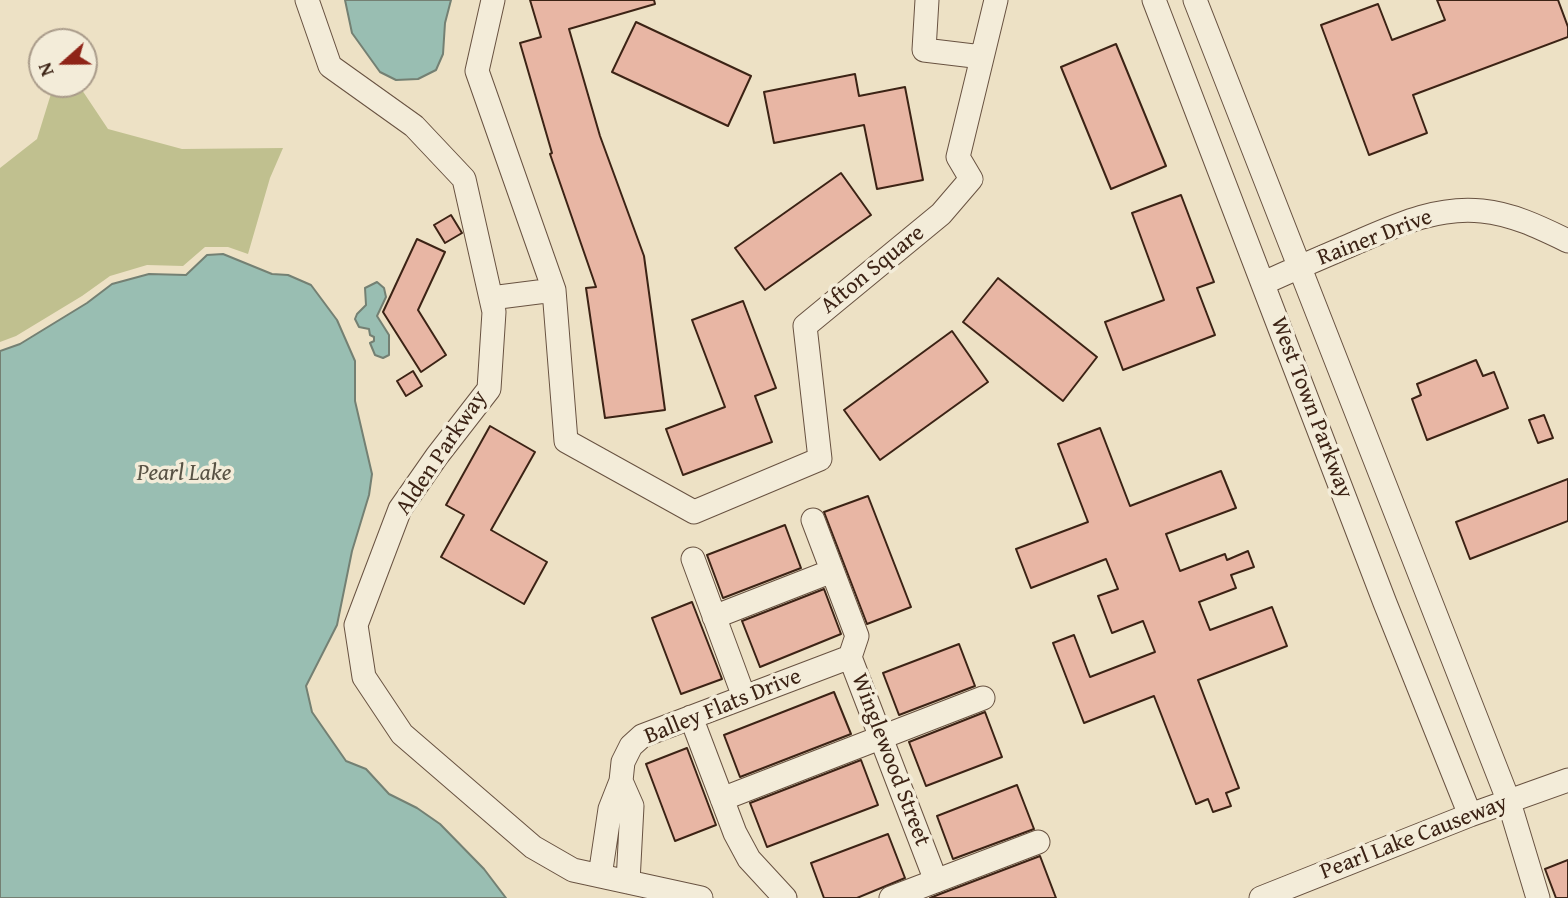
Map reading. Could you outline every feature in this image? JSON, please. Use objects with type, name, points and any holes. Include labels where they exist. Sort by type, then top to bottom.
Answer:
[{"type":"street","name":"Alden Parkway","points":[[307,0],[330,66],[414,126],[464,179],[492,305],[489,389],[400,509],[356,625],[365,677],[402,734],[533,847],[573,870],[701,898]]},
{"type":"street","name":"Afton Square","points":[[493,0],[477,71],[555,298],[566,441],[694,512],[820,459],[805,326],[941,214],[971,178],[958,157],[996,0]]},
{"type":"street","points":[[927,0],[924,50],[982,57]]},
{"type":"street","name":"West Town Parkway","points":[[1154,0],[1385,603],[1470,816]]},
{"type":"street","name":"West Town Parkway","points":[[1195,0],[1509,802],[1538,898]]},
{"type":"street","name":"Rainer Drive","points":[[1264,283],[1407,221],[1448,211],[1482,211],[1507,215],[1568,241]]},
{"type":"street","points":[[492,305],[555,298]]},
{"type":"street","name":"Winglewood Street","points":[[813,520],[857,636],[850,657],[936,881]]},
{"type":"street","points":[[693,559],[744,697]]},
{"type":"street","points":[[714,617],[832,571]]},
{"type":"street","name":"Balley Flats Drive","points":[[600,876],[610,809],[621,781],[623,762],[636,741],[642,736],[850,657]]},
{"type":"street","points":[[722,799],[983,698]]},
{"type":"street","points":[[691,717],[735,833],[748,859],[785,898]]},
{"type":"street","name":"Pearl Lake Causeway","points":[[1261,898],[1568,779]]},
{"type":"street","points":[[621,781],[632,807],[628,882]]},
{"type":"street","points":[[891,898],[1038,842]]},
{"type":"green space","points":[[50,98],[87,98],[108,129],[182,149],[283,148],[270,178],[248,254],[228,247],[205,247],[183,266],[147,265],[110,276],[16,336],[0,342],[0,168],[37,139]]},
{"type":"water","points":[[345,0],[451,0],[445,23],[443,54],[436,70],[418,79],[396,80],[380,72],[352,33]]},
{"type":"water","name":"Pearl Lake","points":[[223,254],[272,274],[288,275],[311,285],[337,320],[355,361],[355,401],[372,474],[337,625],[306,686],[312,712],[346,761],[366,769],[389,794],[417,808],[440,824],[484,869],[506,898],[0,898],[0,351],[20,344],[87,303],[112,284],[149,274],[186,275],[207,255]]},
{"type":"water","points":[[377,282],[384,288],[386,297],[377,316],[389,335],[389,355],[383,358],[375,355],[370,343],[374,341],[374,337],[370,335],[369,329],[359,327],[355,319],[366,305],[365,288]]},
{"type":"building","points":[[530,0],[654,0],[655,4],[569,29],[600,136],[644,256],[665,410],[605,418],[586,288],[596,287],[550,154],[552,153],[520,43],[541,37]]},
{"type":"building","points":[[1437,0],[1558,0],[1568,27],[1568,37],[1413,95],[1427,133],[1369,155],[1321,25],[1378,4],[1392,40],[1445,20]]},
{"type":"building","points":[[636,22],[751,76],[728,126],[612,72]]},
{"type":"building","points":[[1116,44],[1166,166],[1111,189],[1061,67]]},
{"type":"building","points":[[855,74],[859,96],[905,87],[923,180],[877,189],[864,125],[774,143],[764,92]]},
{"type":"building","points":[[841,173],[871,215],[765,290],[735,248]]},
{"type":"building","points":[[1181,195],[1214,282],[1197,288],[1215,335],[1123,370],[1105,322],[1164,300],[1132,213]]},
{"type":"building","points":[[451,215],[462,233],[445,243],[434,225]]},
{"type":"building","points":[[417,239],[445,252],[418,310],[446,355],[421,372],[383,312]]},
{"type":"building","points":[[998,278],[1097,357],[1063,401],[963,322]]},
{"type":"building","points":[[743,301],[776,388],[755,396],[772,442],[683,475],[666,429],[725,407],[692,320]]},
{"type":"building","points":[[952,331],[988,382],[880,460],[844,410]]},
{"type":"building","points":[[1476,360],[1483,376],[1494,372],[1508,408],[1427,440],[1412,399],[1421,395],[1417,384]]},
{"type":"building","points":[[413,371],[422,386],[406,396],[397,381]]},
{"type":"building","points":[[1544,415],[1553,438],[1538,443],[1529,420]]},
{"type":"building","points":[[490,426],[535,452],[491,530],[547,562],[524,604],[441,557],[464,515],[446,505]]},
{"type":"building","points":[[1100,428],[1130,506],[1221,471],[1236,508],[1166,534],[1180,571],[1225,554],[1227,560],[1248,551],[1254,567],[1231,575],[1236,588],[1199,602],[1210,630],[1272,607],[1287,646],[1198,680],[1239,788],[1226,793],[1231,806],[1213,812],[1208,799],[1196,804],[1154,696],[1084,723],[1053,643],[1074,635],[1090,677],[1155,652],[1143,621],[1112,633],[1098,596],[1118,589],[1106,559],[1031,588],[1016,549],[1088,522],[1058,444]]},
{"type":"building","points":[[1568,479],[1568,521],[1470,559],[1456,522]]},
{"type":"building","points":[[868,496],[911,607],[867,624],[824,512]]},
{"type":"building","points":[[785,525],[801,568],[723,598],[707,555]]},
{"type":"building","points":[[824,589],[841,634],[760,667],[742,621]]},
{"type":"building","points":[[692,602],[722,679],[681,694],[652,618]]},
{"type":"building","points":[[959,644],[975,686],[899,715],[883,673]]},
{"type":"building","points":[[834,692],[851,734],[740,777],[724,735]]},
{"type":"building","points":[[985,712],[1002,757],[926,786],[909,742]]},
{"type":"building","points":[[687,748],[716,825],[675,841],[646,764]]},
{"type":"building","points":[[861,760],[878,805],[767,847],[750,803]]},
{"type":"building","points":[[1017,785],[1034,829],[953,859],[937,816]]},
{"type":"building","points":[[888,834],[905,878],[857,898],[824,898],[811,863]]},
{"type":"building","points":[[1040,856],[1056,898],[930,898],[940,894]]},
{"type":"building","points":[[1568,860],[1568,898],[1556,898],[1545,869]]}]
